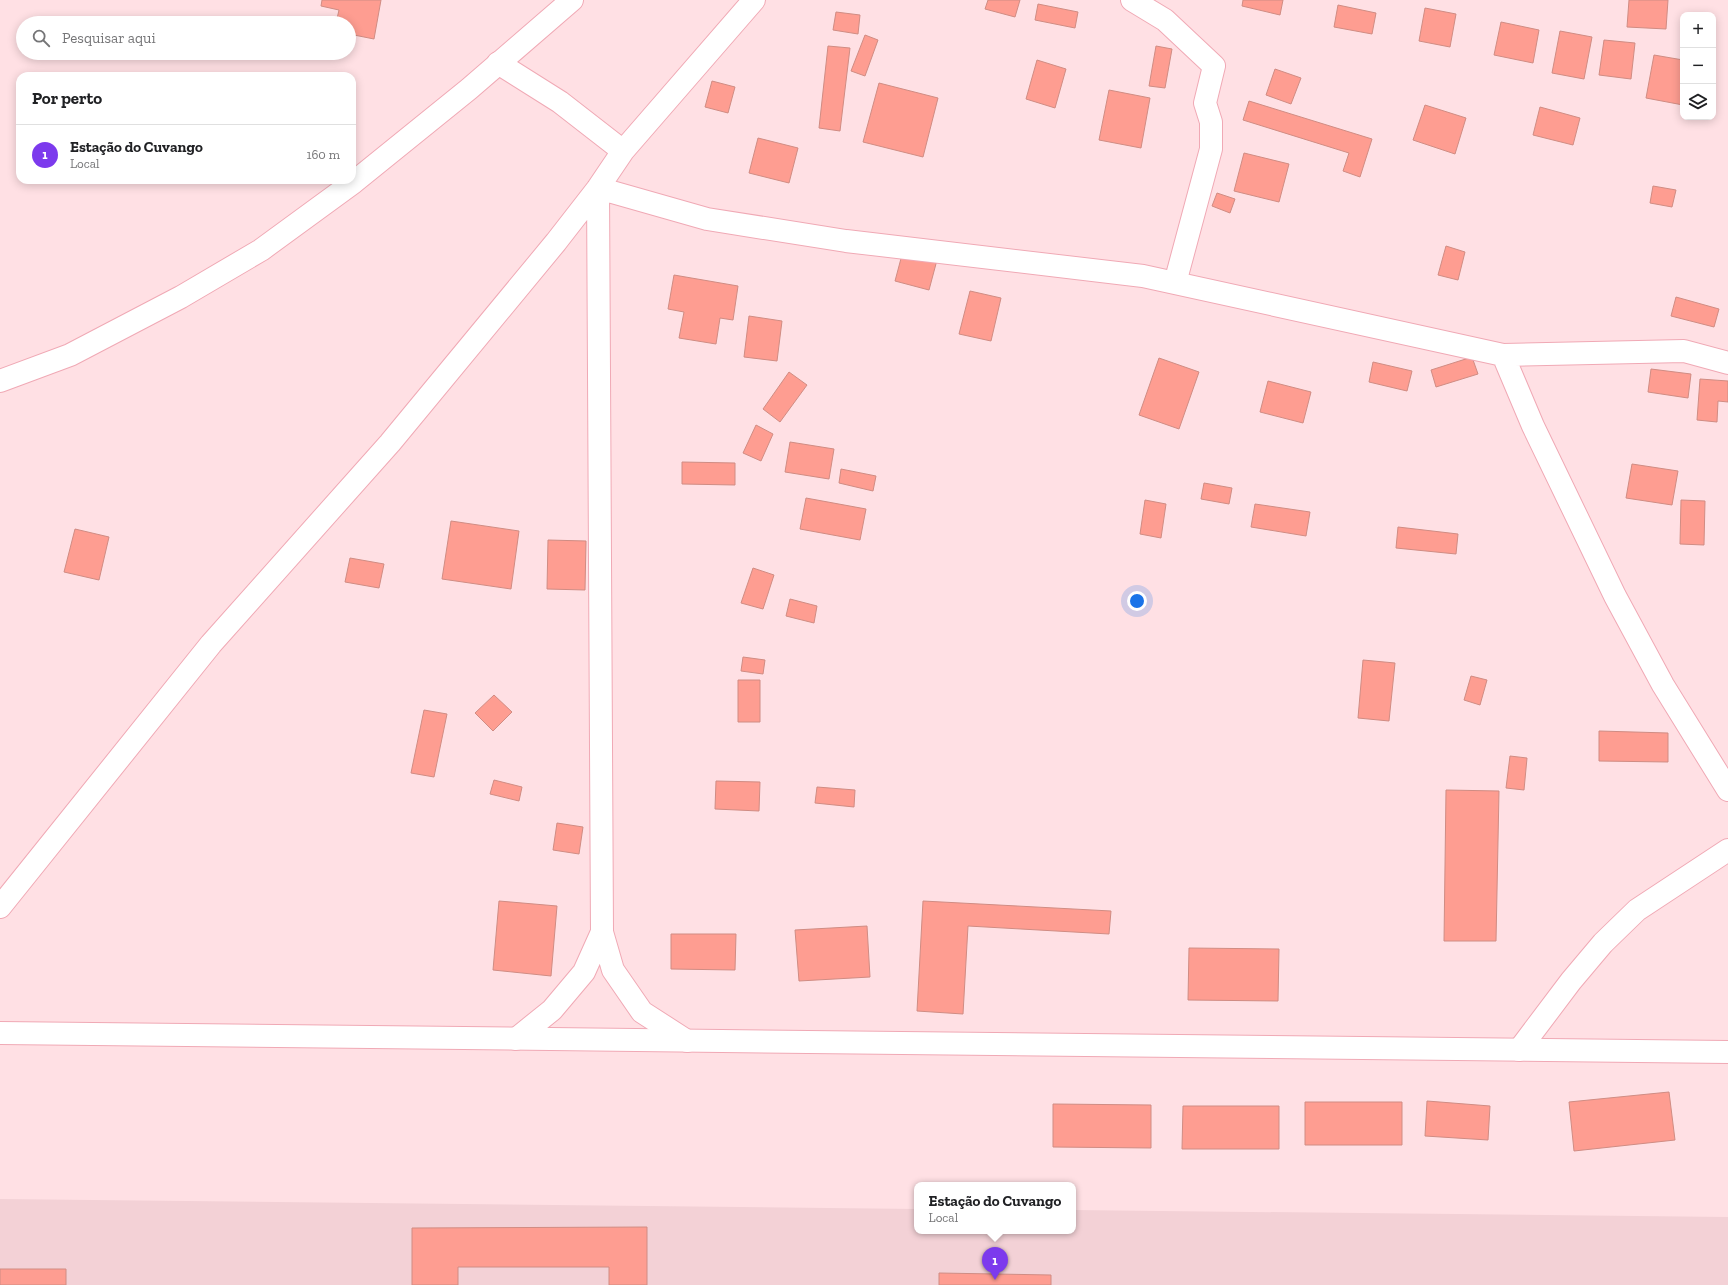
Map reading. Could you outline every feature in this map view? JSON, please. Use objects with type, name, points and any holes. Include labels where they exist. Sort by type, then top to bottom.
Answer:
[{"type":"street","points":[[356,180],[572,0]]},
{"type":"street","points":[[0,907],[211,644],[390,443],[598,188],[623,151],[754,0]]},
{"type":"street","points":[[1132,0],[1165,20],[1214,66],[1204,103],[1211,122],[1211,149],[1175,283]]},
{"type":"street","points":[[498,63],[560,102],[623,151]]},
{"type":"street","points":[[0,381],[70,356],[181,297],[261,250],[351,184]]},
{"type":"street","points":[[598,188],[707,219],[846,241],[1143,276],[1503,355],[1684,351],[1728,363]]},
{"type":"street","points":[[598,188],[602,932],[613,970],[642,1012],[687,1041]]},
{"type":"street","points":[[1503,355],[1533,426],[1615,596],[1663,685],[1728,790]]},
{"type":"street","points":[[1519,1050],[1571,981],[1603,943],[1637,910],[1728,850]]},
{"type":"street","points":[[516,1039],[552,1010],[584,972],[602,932]]},
{"type":"street","points":[[0,1033],[1728,1052]]},
{"type":"shaded area","points":[[0,1199],[914,1209],[914,1234],[1076,1234],[1076,1210],[1728,1217],[1728,1285],[0,1285]]},
{"type":"building","points":[[322,0],[381,0],[374,39],[356,35],[356,16],[338,16],[339,10],[321,6]]},
{"type":"building","points":[[988,0],[1020,0],[1015,17],[985,9]]},
{"type":"building","points":[[1243,0],[1283,0],[1280,15],[1242,6]]},
{"type":"building","points":[[1629,0],[1668,0],[1666,29],[1627,27]]},
{"type":"building","points":[[1038,4],[1078,12],[1075,28],[1035,20]]},
{"type":"building","points":[[1338,5],[1376,13],[1372,34],[1334,27]]},
{"type":"building","points":[[1425,8],[1456,14],[1450,47],[1419,41]]},
{"type":"building","points":[[836,12],[860,15],[858,34],[833,30]]},
{"type":"building","points":[[1501,22],[1539,30],[1533,63],[1494,55]]},
{"type":"building","points":[[1560,31],[1592,37],[1584,79],[1552,73]]},
{"type":"building","points":[[865,35],[878,40],[865,76],[851,71]]},
{"type":"building","points":[[1604,40],[1635,43],[1631,79],[1599,75]]},
{"type":"building","points":[[828,46],[850,48],[840,131],[819,128]]},
{"type":"building","points":[[1156,46],[1172,49],[1165,88],[1149,86]]},
{"type":"building","points":[[1654,55],[1680,59],[1680,104],[1646,98]]},
{"type":"building","points":[[1037,60],[1066,69],[1055,108],[1026,99]]},
{"type":"building","points":[[1275,69],[1301,78],[1291,104],[1266,95]]},
{"type":"building","points":[[712,81],[735,87],[728,113],[705,107]]},
{"type":"building","points":[[879,83],[938,98],[923,157],[863,142]]},
{"type":"building","points":[[1109,90],[1150,98],[1141,148],[1099,140]]},
{"type":"building","points":[[1249,101],[1372,139],[1360,177],[1343,171],[1349,153],[1243,120]]},
{"type":"building","points":[[1425,105],[1466,118],[1455,154],[1413,140]]},
{"type":"building","points":[[1540,107],[1580,118],[1573,145],[1533,135]]},
{"type":"building","points":[[758,138],[798,148],[789,183],[749,173]]},
{"type":"building","points":[[1244,153],[1289,164],[1279,202],[1234,191]]},
{"type":"building","points":[[1653,186],[1676,190],[1672,207],[1650,203]]},
{"type":"building","points":[[1217,193],[1235,199],[1230,213],[1212,206]]},
{"type":"building","points":[[1446,246],[1465,252],[1458,280],[1438,275]]},
{"type":"building","points":[[903,251],[937,260],[929,290],[895,281]]},
{"type":"building","points":[[674,275],[738,286],[733,320],[720,318],[716,344],[679,338],[684,312],[668,309]]},
{"type":"building","points":[[970,291],[1001,298],[991,341],[959,334]]},
{"type":"building","points":[[1676,297],[1719,309],[1714,327],[1671,316]]},
{"type":"building","points":[[749,316],[782,321],[777,361],[744,357]]},
{"type":"building","points":[[1472,357],[1478,374],[1436,387],[1431,370]]},
{"type":"building","points":[[1159,358],[1199,372],[1179,429],[1139,415]]},
{"type":"building","points":[[1373,362],[1412,371],[1407,391],[1369,382]]},
{"type":"building","points":[[1651,369],[1691,374],[1688,398],[1648,392]]},
{"type":"building","points":[[789,372],[807,385],[780,422],[763,409]]},
{"type":"building","points":[[1700,379],[1728,381],[1728,402],[1718,401],[1717,422],[1697,420]]},
{"type":"building","points":[[1268,381],[1311,392],[1303,423],[1260,412]]},
{"type":"building","points":[[756,425],[773,434],[761,461],[743,453]]},
{"type":"building","points":[[790,442],[834,449],[829,479],[785,472]]},
{"type":"building","points":[[682,462],[735,463],[735,485],[682,484]]},
{"type":"building","points":[[1632,464],[1678,471],[1672,505],[1626,498]]},
{"type":"building","points":[[841,469],[876,476],[873,491],[839,483]]},
{"type":"building","points":[[1204,483],[1232,488],[1229,504],[1201,499]]},
{"type":"building","points":[[806,498],[866,509],[860,540],[800,529]]},
{"type":"building","points":[[1145,500],[1166,504],[1161,538],[1140,534]]},
{"type":"building","points":[[1681,500],[1705,501],[1704,545],[1680,544]]},
{"type":"building","points":[[1255,504],[1310,512],[1306,536],[1251,527]]},
{"type":"building","points":[[451,521],[519,531],[511,589],[442,579]]},
{"type":"building","points":[[1398,527],[1458,534],[1456,554],[1396,548]]},
{"type":"building","points":[[75,529],[109,537],[99,580],[64,572]]},
{"type":"building","points":[[548,540],[586,541],[585,590],[547,589]]},
{"type":"building","points":[[350,558],[384,564],[379,588],[345,582]]},
{"type":"building","points":[[753,568],[774,575],[763,609],[741,603]]},
{"type":"building","points":[[790,599],[817,606],[814,623],[786,616]]},
{"type":"building","points":[[743,657],[765,660],[763,674],[741,671]]},
{"type":"building","points":[[1363,660],[1395,663],[1389,721],[1358,718]]},
{"type":"building","points":[[1471,676],[1487,680],[1480,705],[1464,700]]},
{"type":"building","points":[[738,680],[760,680],[760,722],[738,722]]},
{"type":"building","points":[[494,695],[512,712],[493,731],[475,713]]},
{"type":"building","points":[[424,710],[447,714],[434,777],[411,773]]},
{"type":"building","points":[[1599,731],[1668,733],[1668,762],[1599,761]]},
{"type":"building","points":[[1510,756],[1527,758],[1524,790],[1506,788]]},
{"type":"building","points":[[494,780],[522,787],[519,801],[490,794]]},
{"type":"building","points":[[716,781],[760,782],[759,811],[715,809]]},
{"type":"building","points":[[817,787],[855,790],[854,807],[815,803]]},
{"type":"building","points":[[1446,790],[1499,791],[1496,941],[1444,941]]},
{"type":"building","points":[[557,823],[583,827],[579,854],[553,850]]},
{"type":"building","points":[[499,901],[557,906],[551,976],[493,970]]},
{"type":"building","points":[[923,901],[1111,911],[1109,934],[968,926],[963,1014],[917,1011]]},
{"type":"building","points":[[867,926],[870,977],[799,981],[795,930]]},
{"type":"building","points":[[671,934],[736,934],[735,970],[671,969]]},
{"type":"building","points":[[1189,948],[1279,949],[1278,1001],[1188,1000]]},
{"type":"building","points":[[1669,1092],[1675,1140],[1574,1151],[1569,1102]]},
{"type":"building","points":[[1427,1101],[1490,1106],[1488,1140],[1425,1136]]},
{"type":"building","points":[[1305,1102],[1402,1102],[1402,1145],[1305,1145]]},
{"type":"building","points":[[1053,1104],[1151,1105],[1151,1148],[1053,1147]]},
{"type":"building","points":[[1183,1106],[1279,1106],[1279,1149],[1182,1149]]},
{"type":"building","points":[[647,1227],[647,1285],[609,1285],[609,1267],[458,1267],[458,1285],[412,1285],[412,1228]]},
{"type":"building","points":[[0,1269],[66,1269],[66,1285],[0,1285]]},
{"type":"building","points":[[939,1273],[1051,1275],[1051,1285],[939,1285]]},
{"type":"place","name":"Estação do Cuvango","points":[[995,1280]]}]
